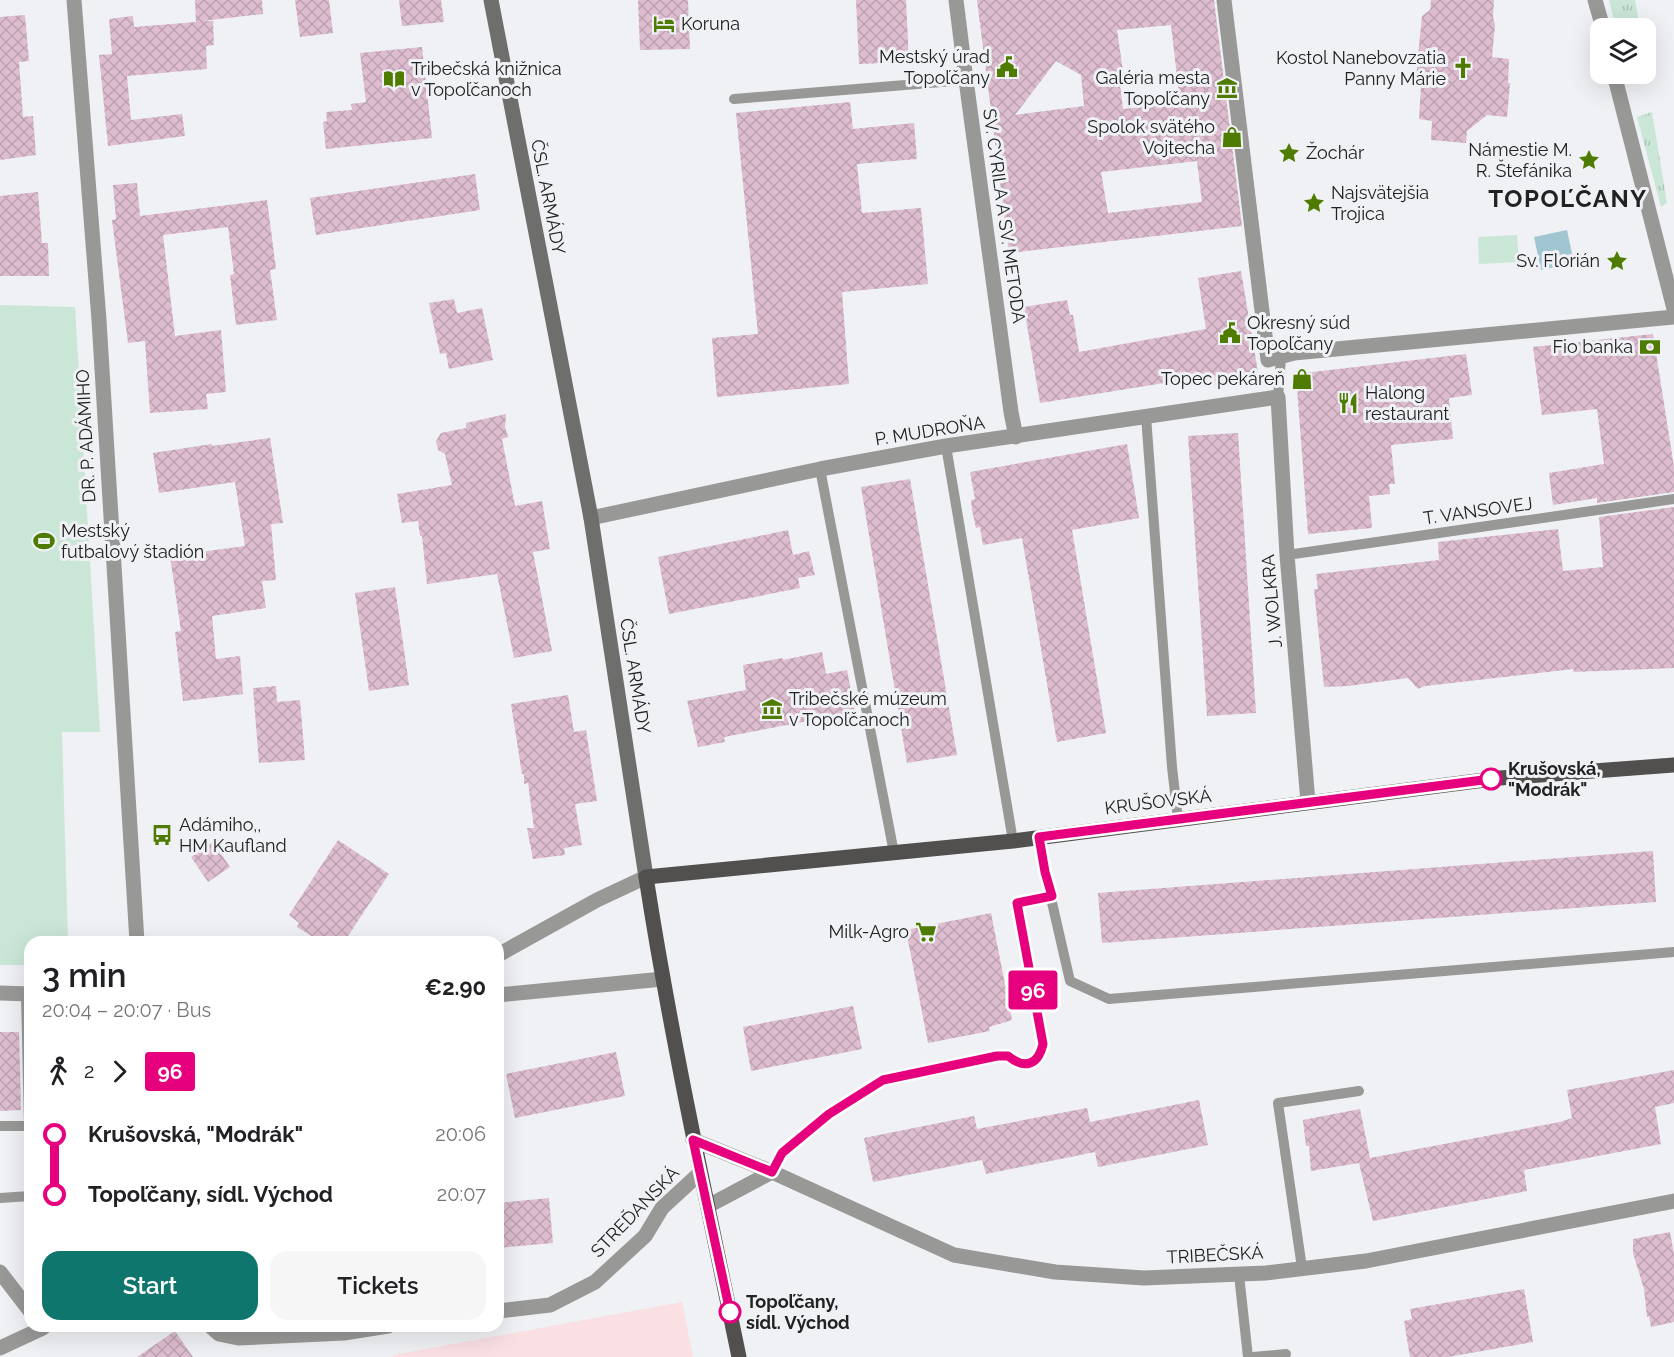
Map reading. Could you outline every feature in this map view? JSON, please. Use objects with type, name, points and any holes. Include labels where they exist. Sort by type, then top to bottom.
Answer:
[{"type":"main road","name":"ČSL. ARMÁDY","points":[[491,0],[591,518],[663,979],[693,1140],[740,1357]]},
{"type":"main road","name":"KRUŠOVSKÁ","points":[[646,877],[1013,841],[1500,778],[1674,765]]},
{"type":"street","name":"DR. P. ADÁMIHO","points":[[74,0],[99,320],[137,936]]},
{"type":"street","name":"SV. CYRILA A SV. METODA","points":[[956,0],[1016,437]]},
{"type":"street","points":[[1224,0],[1268,360],[1281,358],[1294,352],[1674,317]]},
{"type":"street","points":[[1595,0],[1600,18]]},
{"type":"street","points":[[1617,84],[1674,309]]},
{"type":"street","name":"P. MUDROŇA","points":[[591,518],[820,469],[946,446],[1278,397]]},
{"type":"street","name":"J. WOLKRA","points":[[1278,397],[1287,555],[1308,802]]},
{"type":"street","points":[[504,952],[597,900],[646,877]]},
{"type":"street","points":[[504,994],[663,979]]},
{"type":"street","points":[[0,993],[24,994]]},
{"type":"street","name":"TRIBEČSKÁ","points":[[693,1140],[772,1172],[954,1255],[1056,1272],[1144,1278],[1239,1275],[1366,1261],[1674,1201]]},
{"type":"street","points":[[708,1206],[772,1172]]},
{"type":"street","name":"STREĎANSKÁ","points":[[504,1310],[550,1305],[595,1282],[645,1236],[662,1208],[700,1173]]},
{"type":"street","points":[[0,1272],[24,1303]]},
{"type":"street","points":[[0,1348],[35,1332]]},
{"type":"street","points":[[220,1332],[238,1338],[350,1332]]},
{"type":"lane","points":[[734,99],[966,80]]},
{"type":"lane","points":[[1278,397],[1281,358]]},
{"type":"lane","points":[[1146,416],[1172,767],[1178,819]]},
{"type":"lane","points":[[946,446],[1013,841]]},
{"type":"lane","points":[[820,469],[894,852]]},
{"type":"lane","name":"T. VANSOVEJ","points":[[1287,555],[1674,499]]},
{"type":"lane","points":[[1039,837],[1070,981],[1109,999],[1674,952]]},
{"type":"lane","points":[[772,1172],[782,1153],[829,1114],[883,1080],[997,1056],[1008,1056],[1016,1063],[1034,1062],[1041,1055],[1043,1044],[1017,903],[1052,896]]},
{"type":"lane","points":[[1302,1268],[1278,1103],[1359,1091]]},
{"type":"lane","points":[[0,1126],[24,1126]]},
{"type":"lane","points":[[0,1198],[24,1196]]},
{"type":"lane","points":[[1239,1275],[1248,1357]]},
{"type":"lane","points":[[1253,1357],[1286,1354]]},
{"type":"shaded area","points":[[682,1302],[693,1357],[393,1357],[393,1355]]},
{"type":"green space","points":[[1609,0],[1635,0],[1638,18],[1614,18]]},
{"type":"green space","points":[[1652,112],[1667,203],[1661,207],[1637,117]]},
{"type":"green space","points":[[1517,235],[1519,262],[1479,264],[1478,237]]},
{"type":"green space","name":"Mestský futbalový štadión","points":[[0,305],[75,307],[100,732],[62,732],[68,936],[24,936],[24,965],[0,965]]},
{"type":"water","points":[[1567,230],[1574,263],[1541,270],[1534,237]]},
{"type":"building","points":[[195,0],[262,0],[263,14],[202,21],[213,21],[214,45],[206,46],[207,69],[127,76],[131,120],[182,114],[185,136],[108,146],[99,55],[112,54],[109,19],[133,16],[134,27],[196,22]]},
{"type":"building","points":[[295,0],[329,0],[333,33],[300,37]]},
{"type":"building","points":[[399,0],[441,0],[444,22],[402,26]]},
{"type":"building","name":"Koruna","points":[[638,0],[688,0],[690,49],[640,50]]},
{"type":"building","points":[[856,0],[906,0],[909,62],[859,64]]},
{"type":"building","points":[[977,0],[1214,0],[1242,226],[1009,253]],"holes":[[[1171,25],[1180,103],[1123,109],[1119,77],[1123,71],[1117,30]],[[1056,61],[1081,75],[1084,106],[1015,115]],[[1197,161],[1202,202],[1108,213],[1101,172]]]},
{"type":"building","name":"Kostol Nanebovzatia Panny Márie","points":[[1431,0],[1494,0],[1495,25],[1492,57],[1509,59],[1508,83],[1510,83],[1507,117],[1487,115],[1467,131],[1466,143],[1431,140],[1432,121],[1419,119],[1421,87],[1416,76],[1422,16],[1430,10]]},
{"type":"building","points":[[25,15],[29,61],[19,62],[23,117],[33,116],[36,155],[0,160],[0,17]]},
{"type":"building","name":"Tribečská knižnica v Topoľčanoch","points":[[422,47],[432,138],[326,149],[323,122],[327,121],[326,112],[352,110],[351,104],[366,102],[360,53]]},
{"type":"building","points":[[850,102],[853,129],[914,123],[917,159],[857,164],[862,213],[921,208],[928,284],[842,292],[849,384],[717,397],[712,338],[758,334],[736,113]]},
{"type":"building","points":[[475,174],[480,210],[316,235],[310,198]]},
{"type":"building","points":[[137,183],[140,216],[267,200],[276,269],[270,270],[277,320],[236,325],[230,275],[234,274],[228,227],[163,235],[175,336],[221,330],[226,392],[206,394],[208,409],[150,413],[145,341],[128,343],[112,220],[116,219],[113,185]]},
{"type":"building","points":[[38,192],[42,243],[48,243],[49,276],[0,276],[0,196]]},
{"type":"building","points":[[1241,271],[1259,378],[1215,386],[1214,375],[1040,403],[1024,307],[1067,300],[1070,315],[1073,315],[1079,352],[1206,329],[1198,278]]},
{"type":"building","points":[[454,299],[457,313],[482,308],[493,360],[449,369],[446,353],[440,354],[429,303]]},
{"type":"building","points":[[1653,334],[1674,467],[1674,492],[1597,503],[1597,498],[1553,505],[1549,473],[1604,464],[1597,409],[1542,415],[1533,347]]},
{"type":"building","points":[[1466,354],[1472,395],[1449,398],[1453,439],[1391,445],[1395,484],[1389,484],[1390,494],[1369,496],[1372,528],[1308,534],[1296,374]]},
{"type":"building","points":[[506,414],[505,427],[508,437],[502,439],[515,506],[542,501],[550,549],[533,552],[552,651],[514,658],[497,574],[427,584],[422,536],[420,536],[418,521],[402,523],[397,494],[452,485],[445,454],[438,450],[436,441],[441,433],[466,428],[466,423]]},
{"type":"building","points":[[1238,433],[1256,713],[1207,716],[1188,436]]},
{"type":"building","points":[[270,438],[283,523],[271,524],[276,580],[262,581],[266,608],[212,616],[216,659],[240,656],[243,694],[183,701],[175,632],[181,631],[170,556],[245,546],[235,482],[159,493],[153,453]]},
{"type":"building","points":[[1127,444],[1139,518],[1072,530],[1106,733],[1057,742],[1022,538],[983,545],[980,527],[976,528],[972,510],[971,500],[975,499],[970,472]]},
{"type":"building","points":[[910,479],[957,755],[907,763],[861,487]]},
{"type":"building","points":[[1674,507],[1674,668],[1574,672],[1573,669],[1425,686],[1418,689],[1408,678],[1324,687],[1314,589],[1318,589],[1316,574],[1439,560],[1438,542],[1558,529],[1563,571],[1603,567],[1599,517]]},
{"type":"building","points":[[788,530],[793,555],[809,551],[815,575],[798,578],[800,588],[669,614],[658,557]]},
{"type":"building","points":[[395,587],[409,685],[369,691],[355,593]]},
{"type":"building","name":"Tribečské múzeum v Topoľčanoch","points":[[822,652],[826,674],[847,670],[856,717],[830,722],[829,717],[724,737],[725,742],[698,747],[687,701],[746,690],[743,665]]},
{"type":"building","points":[[276,686],[277,702],[300,700],[305,760],[259,763],[253,688]]},
{"type":"building","points":[[568,695],[574,732],[586,730],[597,801],[575,804],[582,845],[564,848],[565,855],[533,859],[527,828],[534,828],[528,783],[524,784],[511,704]]},
{"type":"building","points":[[338,840],[389,874],[348,936],[311,936],[297,927],[299,923],[289,915]]},
{"type":"building","points":[[213,842],[230,867],[208,882],[191,857]]},
{"type":"building","points":[[1653,851],[1656,902],[1102,943],[1098,893]]},
{"type":"building","points":[[991,913],[1012,1020],[989,1027],[990,1031],[928,1043],[906,930]]},
{"type":"building","points":[[853,1006],[862,1049],[751,1071],[743,1027]]},
{"type":"building","points":[[0,1032],[19,1032],[21,1110],[0,1111]]},
{"type":"building","points":[[616,1052],[625,1096],[515,1118],[506,1074]]},
{"type":"building","points":[[1674,1070],[1674,1103],[1655,1107],[1661,1144],[1524,1170],[1527,1191],[1373,1221],[1359,1163],[1311,1171],[1309,1146],[1306,1146],[1303,1120],[1360,1109],[1370,1158],[1560,1122],[1572,1118],[1567,1090]]},
{"type":"building","points":[[1199,1100],[1208,1145],[1098,1167],[1095,1152],[986,1174],[982,1160],[873,1182],[864,1138],[974,1116],[977,1129],[1087,1108],[1090,1122]]},
{"type":"building","points":[[549,1198],[553,1243],[504,1247],[504,1202]]},
{"type":"building","points":[[1670,1232],[1674,1254],[1674,1322],[1651,1327],[1649,1316],[1647,1317],[1644,1289],[1633,1253],[1633,1239]]},
{"type":"building","points":[[1524,1289],[1533,1342],[1448,1357],[1410,1357],[1404,1321],[1412,1319],[1410,1309]]},
{"type":"building","points":[[176,1332],[193,1357],[137,1357]]},
{"type":"bus line","name":"96","points":[[730,1312],[693,1140],[772,1172],[782,1153],[829,1114],[883,1080],[997,1056],[1008,1056],[1016,1063],[1034,1062],[1041,1055],[1043,1044],[1017,903],[1052,896],[1039,837],[1491,779]]},
{"type":"place","name":"Koruna","points":[[664,24]]},
{"type":"place","name":"Mestský úrad Topoľčany","points":[[1007,67]]},
{"type":"place","name":"Kostol Nanebovzatia Panny Márie","points":[[1463,68]]},
{"type":"place","name":"Tribečská knižnica v Topoľčanoch","points":[[394,79]]},
{"type":"place","name":"Galéria mesta Topoľčany","points":[[1227,88]]},
{"type":"place","name":"Spolok svätého Vojtecha","points":[[1232,137]]},
{"type":"place","name":"Žochár","points":[[1289,153]]},
{"type":"place","name":"Námestie M. R. Štefánika","points":[[1589,160]]},
{"type":"place","name":"Najsvätejšia Trojica","points":[[1314,203]]},
{"type":"place","name":"Sv. Florián","points":[[1617,261]]},
{"type":"place","name":"Okresný súd Topoľčany","points":[[1230,333]]},
{"type":"place","name":"Fio banka","points":[[1650,347]]},
{"type":"place","name":"Topec pekáreň","points":[[1302,379]]},
{"type":"place","name":"Halong restaurant","points":[[1348,403]]},
{"type":"place","name":"Mestský futbalový štadión","points":[[44,541]]},
{"type":"place","name":"Tribečské múzeum v Topoľčanoch","points":[[772,709]]},
{"type":"place","name":"Krušovská, \"Modrák\"","points":[[1491,779]]},
{"type":"place","name":"Adámiho,, HM Kaufland","points":[[162,835]]},
{"type":"place","name":"Milk-Agro","points":[[926,932]]},
{"type":"place","name":"Topoľčany, sídl. Východ","points":[[730,1312]]},
{"type":"district","name":"TOPOĽČANY","points":[[1568,199]]}]
